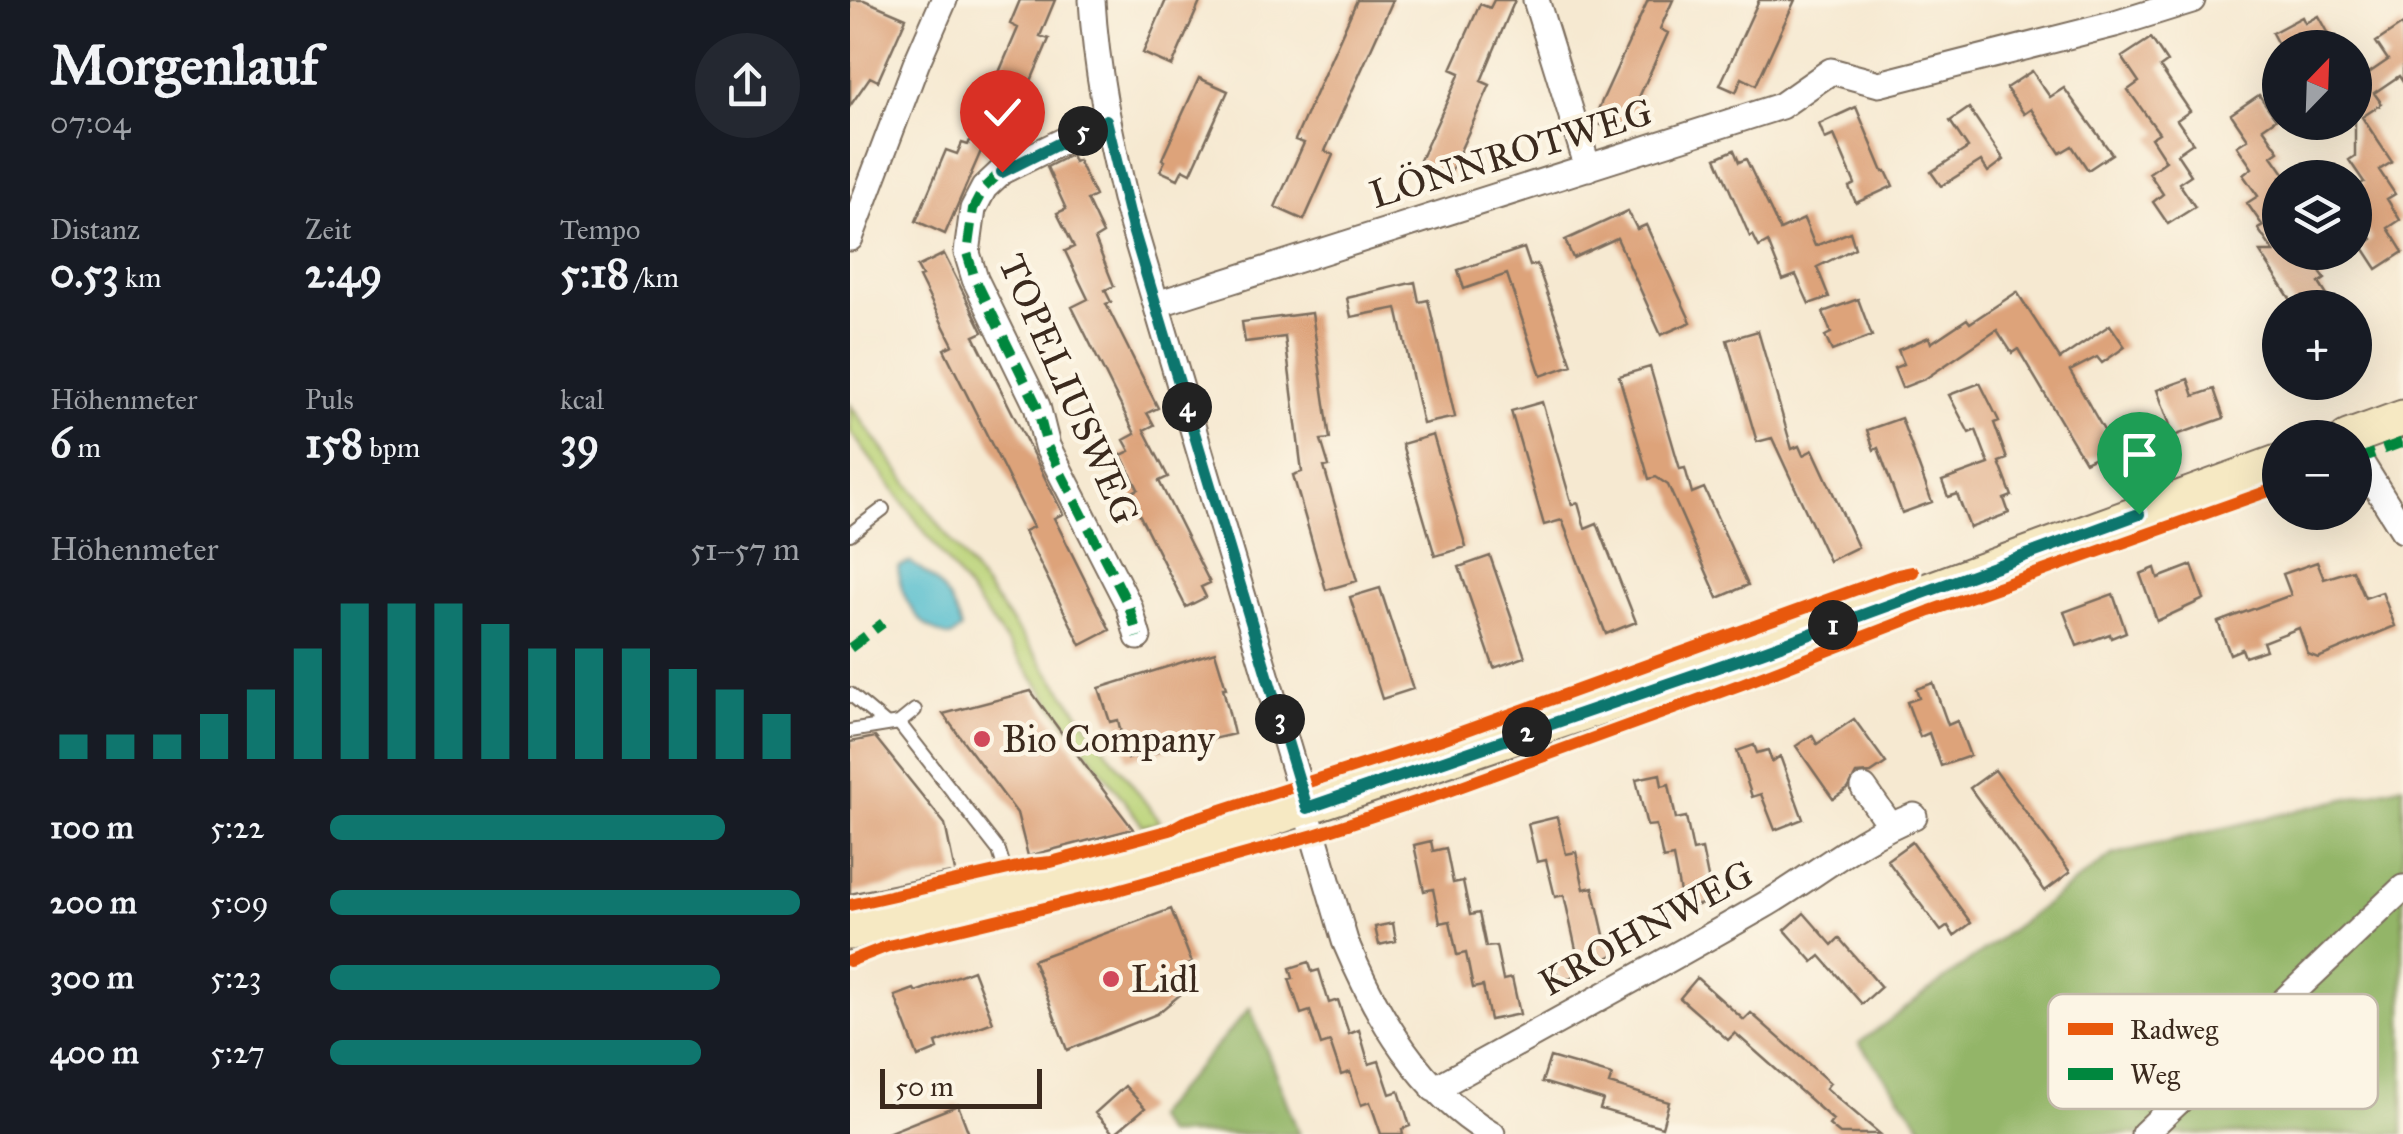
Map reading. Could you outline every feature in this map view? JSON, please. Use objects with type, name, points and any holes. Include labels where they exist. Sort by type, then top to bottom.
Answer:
[{"type":"main road","points":[[2372,429],[2403,418]]},
{"type":"main road","points":[[850,932],[1134,862],[1307,808],[1761,652],[2262,469]]},
{"type":"street","points":[[850,238],[944,0]]},
{"type":"street","points":[[1092,0],[1095,53],[1106,120],[1130,218],[1307,808],[1328,892],[1362,980],[1381,1017],[1434,1089],[1492,1134]]},
{"type":"street","points":[[1536,0],[1588,168]]},
{"type":"street","name":"LÖNNROTWEG","points":[[1157,304],[1782,106],[1831,71],[1879,84],[2115,24],[2192,0]]},
{"type":"street","name":"TOPELIUSWEG","points":[[1106,120],[1002,172],[984,188],[973,209],[967,253],[1037,406],[1048,446],[1129,606],[1138,637]]},
{"type":"street","points":[[2372,480],[2403,530]]},
{"type":"street","name":"KROHNWEG","points":[[1434,1089],[1810,879],[1902,821],[1864,788]]},
{"type":"street","points":[[2291,994],[2403,888]]},
{"type":"street","points":[[2144,1134],[2170,1109]]},
{"type":"lane","points":[[851,531],[883,509]]},
{"type":"lane","points":[[850,694],[893,724],[999,850],[1012,892]]},
{"type":"lane","points":[[850,732],[893,724],[915,710]]},
{"type":"green space","points":[[850,405],[1160,822],[1143,826],[850,431]]},
{"type":"green space","points":[[2403,785],[2403,1134],[1928,1134],[1859,1043],[2112,855]]},
{"type":"green space","points":[[1250,1008],[1299,1134],[1165,1134],[1153,1117]]},
{"type":"water","points":[[910,562],[936,582],[948,599],[961,629],[951,637],[930,628],[907,601],[898,567]]},
{"type":"building","points":[[850,0],[864,0],[906,18],[878,81],[870,77],[850,106]]},
{"type":"building","points":[[1020,0],[1055,0],[1040,36],[1049,39],[1003,146],[992,141],[987,153],[981,151],[945,234],[916,221],[946,150],[957,154],[962,143],[968,145],[1018,28],[1010,24]]},
{"type":"building","points":[[1166,0],[1201,0],[1172,66],[1143,53]]},
{"type":"building","points":[[1357,0],[1393,0],[1325,151],[1333,155],[1304,220],[1275,207],[1304,143],[1295,140]]},
{"type":"building","points":[[1494,0],[1515,0],[1481,81],[1490,85],[1446,182],[1416,169],[1460,73],[1451,69],[1480,4],[1490,8]]},
{"type":"building","points":[[1648,0],[1673,0],[1660,29],[1668,33],[1619,134],[1601,125],[1605,116],[1597,112]]},
{"type":"building","points":[[1759,0],[1795,0],[1756,85],[1742,78],[1736,92],[1720,85]]},
{"type":"building","points":[[2318,16],[2326,30],[2278,30],[2302,17],[2305,23]]},
{"type":"building","points":[[2403,24],[2403,82],[2399,76],[2374,93],[2382,104],[2372,110],[2372,71],[2388,60],[2376,42]]},
{"type":"building","points":[[2151,38],[2167,62],[2160,67],[2190,111],[2177,120],[2193,143],[2177,154],[2191,175],[2179,183],[2195,207],[2168,224],[2153,202],[2163,194],[2149,173],[2166,161],[2151,138],[2159,133],[2128,90],[2139,82],[2122,57]]},
{"type":"building","points":[[2032,71],[2050,97],[2064,88],[2112,154],[2088,170],[2072,146],[2060,153],[2031,109],[2024,114],[2006,88]]},
{"type":"building","points":[[1199,78],[1228,91],[1191,173],[1183,169],[1178,179],[1160,171],[1165,161],[1162,159]]},
{"type":"building","points":[[2259,95],[2262,140],[2271,140],[2279,151],[2272,156],[2275,160],[2262,160],[2262,225],[2247,203],[2258,196],[2243,175],[2252,168],[2237,146],[2248,139],[2231,114]]},
{"type":"building","points":[[1856,107],[1883,172],[1886,171],[1893,186],[1856,203],[1849,187],[1855,184],[1834,135],[1825,139],[1819,124]]},
{"type":"building","points":[[1969,108],[2004,160],[1988,172],[1981,161],[1941,186],[1931,172],[1968,148],[1950,121]]},
{"type":"building","points":[[2372,132],[2392,162],[2379,170],[2395,194],[2387,199],[2400,220],[2388,228],[2403,252],[2377,269],[2372,261],[2372,160],[2349,160],[2355,156],[2355,140],[2372,140]]},
{"type":"building","points":[[1734,150],[1739,162],[1746,159],[1780,230],[1804,219],[1815,246],[1850,232],[1855,248],[1817,267],[1829,297],[1809,304],[1796,275],[1783,280],[1768,242],[1759,247],[1753,235],[1750,237],[1716,158]]},
{"type":"building","points":[[1071,155],[1074,162],[1078,160],[1095,196],[1087,200],[1103,234],[1095,239],[1114,286],[1105,290],[1111,302],[1106,304],[1158,408],[1147,413],[1154,425],[1144,430],[1168,477],[1159,481],[1210,583],[1201,587],[1206,597],[1186,607],[1129,494],[1138,489],[1121,455],[1130,451],[1124,440],[1135,434],[1072,307],[1088,299],[1065,251],[1074,247],[1057,213],[1066,209],[1047,167]]},
{"type":"building","points":[[1628,211],[1637,229],[1646,225],[1691,322],[1661,335],[1617,238],[1573,258],[1565,240]]},
{"type":"building","points":[[1524,248],[1530,266],[1537,264],[1572,365],[1541,376],[1507,274],[1464,289],[1458,270]]},
{"type":"building","points":[[944,254],[983,332],[974,336],[1063,514],[1054,518],[1110,630],[1081,645],[1024,531],[1033,527],[944,349],[953,345],[917,267]]},
{"type":"building","points":[[2272,270],[2319,270],[2325,279],[2319,283],[2323,290],[2284,290]]},
{"type":"building","points":[[1415,282],[1419,302],[1428,300],[1455,417],[1423,424],[1397,308],[1351,317],[1347,298]]},
{"type":"building","points":[[2017,292],[2060,359],[2110,325],[2125,347],[2102,363],[2097,357],[2070,371],[2114,448],[2085,462],[2018,349],[2012,353],[1997,330],[1925,379],[1902,388],[1894,368],[1904,364],[1898,350],[1929,337],[1931,343]]},
{"type":"building","points":[[1858,299],[1872,336],[1832,351],[1825,336],[1831,333],[1823,312]]},
{"type":"building","points":[[1312,313],[1330,439],[1321,440],[1329,466],[1324,467],[1357,581],[1326,590],[1293,475],[1302,472],[1285,337],[1245,342],[1242,322]]},
{"type":"building","points":[[1758,331],[1792,449],[1799,446],[1803,455],[1813,450],[1858,547],[1829,561],[1772,438],[1757,442],[1727,340]]},
{"type":"building","points":[[1650,367],[1680,469],[1685,468],[1692,493],[1704,488],[1748,585],[1718,598],[1668,485],[1656,477],[1649,479],[1619,376]]},
{"type":"building","points":[[2188,379],[2194,396],[2214,389],[2224,418],[2174,436],[2157,390]]},
{"type":"building","points":[[1980,383],[1999,421],[1994,423],[2007,459],[1999,462],[2012,496],[2004,499],[2009,513],[1970,528],[1957,494],[1948,497],[1942,481],[1989,464],[1976,430],[1969,433],[1949,395]]},
{"type":"building","points":[[1542,402],[1572,505],[1578,503],[1585,528],[1597,523],[1636,622],[1606,634],[1562,520],[1544,525],[1511,411]]},
{"type":"building","points":[[1901,418],[1932,502],[1902,513],[1878,448],[1874,450],[1867,430]]},
{"type":"building","points":[[1433,435],[1466,547],[1435,556],[1402,444]]},
{"type":"building","points":[[1490,556],[1525,657],[1494,668],[1459,567]]},
{"type":"building","points":[[2317,562],[2324,579],[2353,570],[2365,598],[2382,592],[2395,626],[2318,658],[2308,654],[2299,628],[2263,642],[2266,650],[2245,657],[2242,649],[2230,654],[2218,622],[2291,595],[2283,574]]},
{"type":"building","points":[[2192,565],[2204,599],[2157,621],[2140,574],[2155,568],[2158,578]]},
{"type":"building","points":[[1380,588],[1413,689],[1382,699],[1350,597]]},
{"type":"building","points":[[2113,594],[2126,632],[2077,646],[2064,612]]},
{"type":"building","points":[[1215,652],[1234,734],[1127,759],[1118,720],[1110,722],[1099,688]]},
{"type":"building","points":[[1933,683],[1948,725],[1957,721],[1970,756],[1941,766],[1929,733],[1920,737],[1907,702],[1919,698],[1916,689]]},
{"type":"building","points":[[1031,691],[1133,829],[1028,856],[1017,813],[943,714]]},
{"type":"building","points":[[1854,719],[1886,763],[1871,773],[1856,774],[1848,789],[1833,799],[1796,746],[1812,735],[1817,744]]},
{"type":"building","points":[[875,737],[945,824],[955,872],[850,894],[850,742]]},
{"type":"building","points":[[1754,745],[1757,753],[1768,750],[1772,762],[1780,756],[1803,819],[1775,830],[1761,794],[1752,797],[1737,751]]},
{"type":"building","points":[[1995,770],[2070,872],[2045,891],[1970,788]]},
{"type":"building","points":[[1660,774],[1662,786],[1669,784],[1676,819],[1686,817],[1693,851],[1702,849],[1713,902],[1683,908],[1673,857],[1663,859],[1656,825],[1647,826],[1636,779]]},
{"type":"building","points":[[1557,817],[1566,854],[1576,852],[1584,889],[1593,887],[1605,939],[1618,932],[1626,948],[1562,982],[1553,966],[1577,954],[1564,895],[1555,897],[1546,860],[1537,862],[1528,824]]},
{"type":"building","points":[[1431,841],[1433,851],[1446,848],[1453,883],[1463,881],[1470,915],[1479,913],[1486,947],[1496,946],[1503,980],[1512,978],[1520,1014],[1490,1020],[1483,986],[1473,988],[1466,953],[1457,955],[1450,921],[1440,923],[1433,889],[1424,891],[1414,845]]},
{"type":"building","points":[[1912,842],[1971,923],[1954,936],[1948,926],[1941,931],[1887,860]]},
{"type":"building","name":"Lidl","points":[[1171,909],[1192,963],[1178,969],[1187,989],[1157,1014],[1067,1050],[1033,960]]},
{"type":"building","points":[[1804,913],[1832,945],[1839,938],[1881,987],[1862,1004],[1820,956],[1813,962],[1785,930]]},
{"type":"building","points":[[1393,923],[1396,941],[1379,945],[1375,927]]},
{"type":"building","points":[[1309,962],[1312,972],[1319,970],[1329,1003],[1338,1000],[1349,1034],[1359,1030],[1369,1064],[1379,1061],[1390,1094],[1399,1091],[1410,1126],[1402,1129],[1403,1134],[1381,1134],[1370,1102],[1361,1105],[1350,1072],[1341,1075],[1330,1042],[1321,1045],[1310,1011],[1301,1014],[1289,979],[1293,978],[1290,968]]},
{"type":"building","points":[[973,970],[993,1022],[936,1043],[938,1049],[918,1057],[895,996]]},
{"type":"building","points":[[1697,978],[1744,1020],[1751,1013],[1830,1083],[1826,1088],[1880,1134],[1840,1134],[1829,1125],[1833,1120],[1735,1033],[1728,1040],[1680,998]]},
{"type":"building","points":[[1550,1057],[1612,1075],[1609,1084],[1669,1102],[1662,1127],[1600,1109],[1603,1100],[1542,1082]]},
{"type":"building","points":[[1125,1086],[1145,1108],[1114,1134],[1095,1113]]},
{"type":"building","points":[[958,1105],[969,1134],[887,1134],[887,1133]]},
{"type":"marked path","points":[[1106,120],[1002,171],[984,188],[973,209],[967,253],[975,279],[1037,406],[1047,446],[1129,606],[1138,637]]},
{"type":"marked path","points":[[2372,454],[2403,442]]},
{"type":"marked path","points":[[850,648],[883,623]]},
{"type":"cycle path","points":[[850,961],[888,946],[1107,893],[1314,835],[1437,795],[1930,611],[2262,493]]},
{"type":"cycle path","points":[[850,905],[1051,862],[1170,830],[1184,822],[1442,739],[1913,572]]},
{"type":"place","name":"Bio Company","points":[[982,739]]},
{"type":"place","name":"Lidl","points":[[1111,979]]},
{"type":"route","points":[[1002,172],[1106,120],[1134,233],[1307,808],[1761,652],[2139,514]]}]
